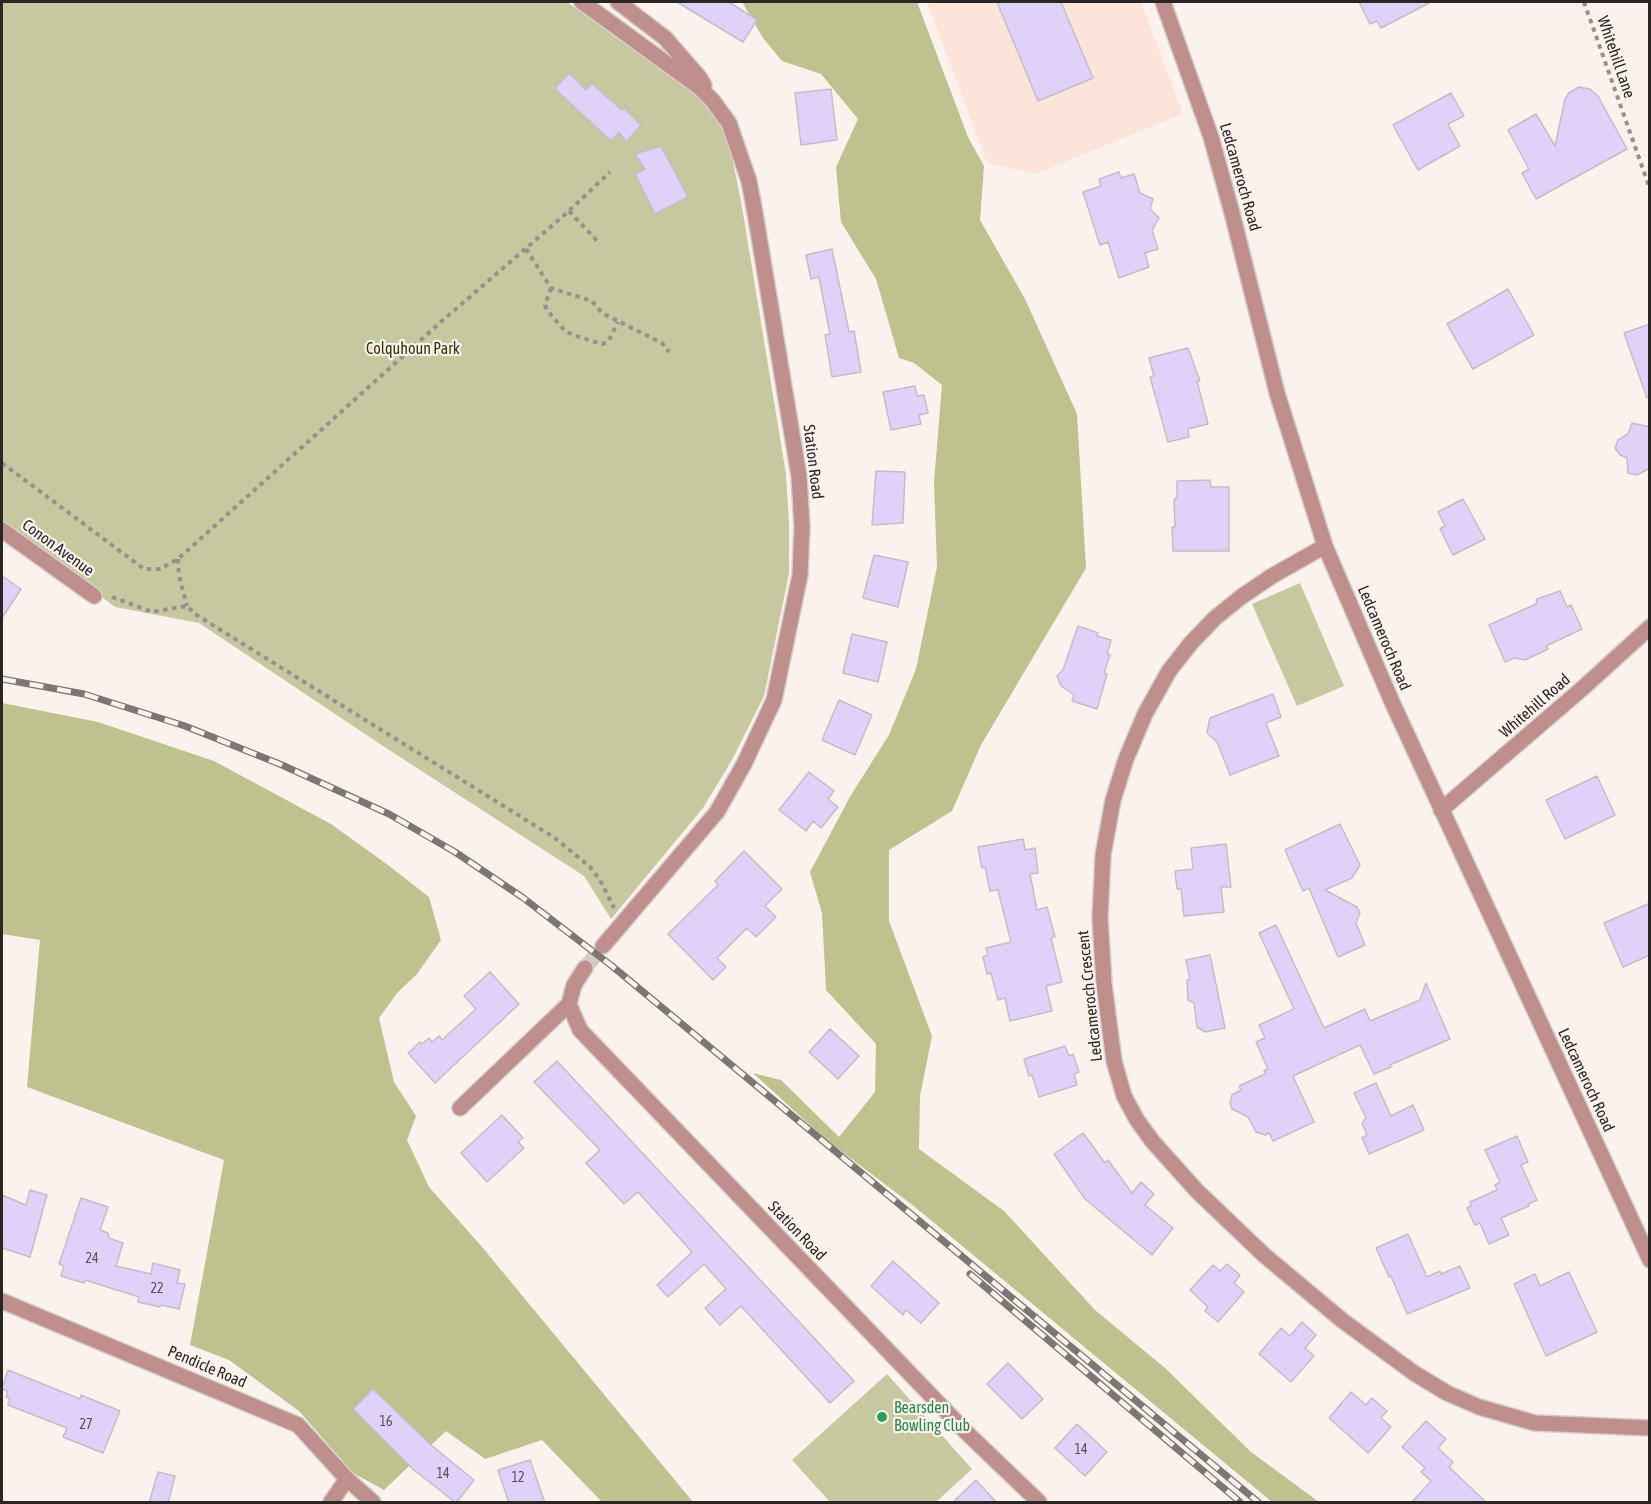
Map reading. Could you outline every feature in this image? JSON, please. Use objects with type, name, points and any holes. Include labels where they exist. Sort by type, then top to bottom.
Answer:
[{"type":"street","name":"Station Road","points":[[582,2],[699,87],[713,100],[729,123],[751,192],[800,476],[802,526],[800,575],[774,700],[744,764],[717,812],[603,946]]},
{"type":"street","points":[[618,2],[664,38],[699,77],[713,100]]},
{"type":"street","name":"Ledcameroch Road","points":[[1163,2],[1211,137],[1277,393],[1325,546],[1441,810],[1650,1260]]},
{"type":"street","name":"Conon Avenue","points":[[2,530],[94,596]]},
{"type":"street","name":"Ledcameroch Crescent","points":[[1325,546],[1272,576],[1241,597],[1215,618],[1191,643],[1169,671],[1145,714],[1126,759],[1113,800],[1102,855],[1100,918],[1104,984],[1114,1061],[1124,1096],[1137,1120],[1153,1142],[1197,1191],[1264,1255],[1344,1321],[1414,1373],[1447,1393],[1479,1407],[1535,1423],[1650,1428]]},
{"type":"street","name":"Whitehill Road","points":[[1441,810],[1650,627]]},
{"type":"street","points":[[460,1108],[569,1004],[574,985],[585,968]]},
{"type":"street","name":"Station Road","points":[[569,1004],[580,1030],[967,1433],[1039,1503]]},
{"type":"street","name":"Pendicle Road","points":[[2,1301],[298,1425],[347,1479],[373,1503]]},
{"type":"street","points":[[332,1503],[347,1479]]},
{"type":"path","name":"Whitehill Lane","points":[[1584,2],[1650,189]]},
{"type":"path","points":[[2,463],[144,569],[160,569],[178,559],[610,172]]},
{"type":"path","points":[[569,211],[600,244]]},
{"type":"path","points":[[526,249],[551,288],[592,301],[602,313],[662,343],[669,352]]},
{"type":"path","points":[[551,288],[545,305],[565,331],[602,345],[608,342],[618,322]]},
{"type":"path","points":[[178,559],[179,576],[187,606],[195,614],[555,838],[590,867],[600,880],[621,926]]},
{"type":"path","points":[[94,596],[115,597],[152,612],[187,606]]},
{"type":"shaded area","points":[[927,2],[1141,2],[1183,114],[1035,174],[987,163]]},
{"type":"green space","name":"Colquhoun Park","points":[[2,2],[567,2],[704,101],[721,123],[730,147],[741,201],[786,474],[789,573],[764,696],[732,760],[703,808],[611,919],[584,876],[199,623],[115,607],[2,520]]},
{"type":"green space","points":[[742,2],[917,2],[968,137],[984,166],[980,220],[1025,299],[1077,414],[1086,568],[981,745],[952,811],[889,850],[889,921],[932,1036],[920,1096],[919,1149],[1004,1211],[1095,1310],[1165,1368],[1251,1452],[1319,1502],[1272,1502],[915,1207],[824,1138],[753,1073],[781,1080],[839,1137],[875,1092],[876,1044],[826,990],[822,913],[810,872],[851,795],[889,735],[916,669],[937,567],[934,482],[942,385],[914,363],[899,358],[876,279],[841,222],[836,167],[858,119],[821,74],[782,61],[763,38]]},
{"type":"green space","points":[[1300,583],[1344,686],[1297,706],[1252,604]]},
{"type":"green space","points":[[2,703],[98,722],[214,761],[331,824],[429,897],[441,940],[417,974],[398,992],[379,1018],[394,1082],[416,1116],[407,1140],[429,1187],[482,1247],[693,1502],[602,1502],[542,1440],[485,1459],[446,1431],[384,1490],[353,1473],[299,1411],[229,1360],[190,1345],[224,1160],[27,1087],[40,940],[2,934]]},
{"type":"green space","name":"Bearsden Bowling Club","points":[[887,1374],[972,1469],[936,1502],[830,1502],[792,1460]]},
{"type":"building","points":[[677,2],[729,2],[757,20],[743,42]]},
{"type":"building","points":[[997,2],[1061,2],[1093,78],[1038,101]]},
{"type":"building","points":[[1359,2],[1431,2],[1381,28],[1377,21],[1370,24]]},
{"type":"building","points":[[569,73],[586,90],[592,84],[622,110],[624,108],[641,125],[626,142],[619,132],[611,141],[555,89]]},
{"type":"building","points":[[1579,87],[1590,89],[1598,96],[1627,149],[1536,199],[1522,173],[1529,169],[1508,130],[1536,114],[1555,146],[1565,99],[1569,93]]},
{"type":"building","points":[[831,89],[837,140],[801,145],[795,93]]},
{"type":"building","points":[[1451,93],[1464,116],[1448,124],[1460,146],[1418,170],[1393,125]]},
{"type":"building","points":[[661,146],[688,197],[655,214],[635,174],[645,169],[635,154]]},
{"type":"building","points":[[1119,172],[1121,178],[1134,174],[1140,193],[1153,199],[1150,209],[1159,218],[1152,230],[1158,249],[1145,253],[1149,267],[1119,278],[1108,242],[1100,245],[1083,192],[1101,186],[1099,179]]},
{"type":"building","points":[[832,249],[849,332],[854,331],[861,372],[832,377],[825,335],[830,334],[819,277],[811,279],[806,255]]},
{"type":"building","points":[[1508,289],[1534,335],[1473,369],[1447,324]]},
{"type":"building","points":[[1650,324],[1650,398],[1647,398],[1624,333]]},
{"type":"building","points":[[1188,348],[1200,381],[1197,381],[1208,424],[1188,429],[1189,437],[1168,442],[1150,377],[1154,376],[1149,358]]},
{"type":"building","points":[[915,386],[917,396],[924,395],[928,413],[919,415],[921,424],[891,430],[883,392]]},
{"type":"building","points":[[1632,423],[1650,427],[1650,468],[1637,475],[1628,473],[1627,458],[1620,455],[1615,448],[1618,440],[1628,434]]},
{"type":"building","points":[[876,471],[905,472],[903,523],[872,525]]},
{"type":"building","points":[[1210,480],[1211,487],[1229,487],[1229,551],[1173,551],[1172,527],[1175,527],[1174,500],[1177,497],[1177,481]]},
{"type":"building","points":[[1463,499],[1485,539],[1453,555],[1440,529],[1445,526],[1438,512]]},
{"type":"building","points":[[874,555],[908,562],[898,607],[863,598]]},
{"type":"building","points":[[2,576],[21,589],[2,618]]},
{"type":"building","points":[[1560,591],[1567,607],[1571,605],[1582,629],[1546,646],[1548,649],[1525,660],[1514,658],[1505,662],[1489,625],[1536,604],[1537,599]]},
{"type":"building","points":[[1078,626],[1111,640],[1107,654],[1110,655],[1104,673],[1107,674],[1097,709],[1072,701],[1074,695],[1061,686],[1057,676],[1063,670]]},
{"type":"building","points":[[852,634],[887,642],[878,682],[843,673]]},
{"type":"building","points":[[1273,694],[1281,717],[1266,723],[1279,756],[1230,775],[1217,742],[1207,733],[1210,718]]},
{"type":"building","points":[[839,700],[872,715],[855,755],[822,740]]},
{"type":"building","points":[[809,772],[834,791],[828,799],[838,807],[821,828],[813,821],[806,831],[779,810]]},
{"type":"building","points":[[1597,776],[1615,815],[1565,839],[1546,800]]},
{"type":"building","points":[[1340,824],[1360,865],[1352,878],[1325,890],[1357,907],[1360,913],[1356,923],[1365,945],[1338,957],[1309,888],[1303,891],[1285,850]]},
{"type":"building","points":[[1023,839],[1025,850],[1035,848],[1038,873],[1030,874],[1037,910],[1047,907],[1055,937],[1051,938],[1062,982],[1046,986],[1052,1011],[1010,1021],[1005,998],[998,1000],[991,973],[987,974],[983,957],[988,955],[986,948],[1011,942],[998,890],[990,891],[978,847]]},
{"type":"building","points":[[1226,844],[1231,887],[1221,887],[1224,912],[1184,916],[1181,889],[1177,889],[1175,871],[1193,869],[1191,848]]},
{"type":"building","points":[[744,851],[782,889],[765,906],[776,917],[756,937],[747,928],[717,958],[726,967],[713,980],[668,934],[718,885],[715,881]]},
{"type":"building","points":[[1650,903],[1650,955],[1623,967],[1604,923]]},
{"type":"building","points":[[1276,925],[1324,1028],[1365,1009],[1370,1021],[1420,1000],[1426,983],[1450,1039],[1374,1074],[1360,1045],[1293,1076],[1314,1122],[1273,1141],[1269,1133],[1265,1135],[1256,1132],[1248,1117],[1232,1109],[1230,1102],[1232,1095],[1241,1090],[1239,1086],[1265,1074],[1264,1071],[1268,1069],[1256,1042],[1265,1038],[1259,1025],[1294,1009],[1259,933]]},
{"type":"building","points":[[1210,955],[1225,1028],[1205,1032],[1197,1027],[1194,1003],[1188,1000],[1187,980],[1190,979],[1186,960]]},
{"type":"building","points":[[490,972],[519,1004],[435,1083],[408,1053],[420,1042],[422,1044],[429,1038],[432,1042],[439,1036],[442,1040],[476,1009],[464,996]]},
{"type":"building","points":[[830,1029],[859,1056],[838,1079],[809,1052]]},
{"type":"building","points":[[1065,1046],[1069,1056],[1073,1054],[1079,1072],[1074,1074],[1077,1085],[1039,1097],[1024,1059]]},
{"type":"building","points":[[557,1061],[854,1381],[830,1403],[741,1306],[720,1325],[705,1308],[726,1289],[704,1264],[668,1297],[657,1285],[692,1252],[638,1192],[624,1204],[586,1163],[600,1150],[534,1082]]},
{"type":"building","points":[[1376,1083],[1391,1116],[1413,1105],[1424,1130],[1369,1154],[1362,1138],[1367,1135],[1362,1123],[1366,1118],[1354,1093]]},
{"type":"building","points":[[502,1115],[523,1138],[518,1142],[524,1148],[487,1182],[461,1153]]},
{"type":"building","points":[[1083,1133],[1105,1163],[1108,1160],[1132,1193],[1141,1182],[1154,1194],[1145,1205],[1173,1228],[1152,1255],[1085,1199],[1054,1154]]},
{"type":"building","points":[[1517,1136],[1528,1162],[1521,1165],[1537,1200],[1501,1218],[1509,1235],[1489,1244],[1480,1223],[1475,1225],[1467,1208],[1471,1206],[1470,1202],[1497,1190],[1495,1185],[1500,1182],[1485,1150]]},
{"type":"building","points":[[30,1190],[47,1195],[30,1257],[2,1248],[2,1195],[26,1205]]},
{"type":"building","points":[[81,1198],[108,1207],[100,1230],[108,1233],[109,1238],[123,1243],[116,1266],[151,1274],[153,1263],[180,1270],[177,1283],[185,1284],[179,1309],[138,1302],[139,1297],[85,1280],[84,1283],[61,1276],[64,1266],[59,1264]]},
{"type":"building","points":[[1408,1234],[1427,1277],[1460,1266],[1470,1288],[1407,1314],[1376,1248]]},
{"type":"building","points":[[893,1261],[939,1303],[921,1323],[906,1310],[903,1315],[871,1286]]},
{"type":"building","points":[[1227,1264],[1240,1275],[1234,1283],[1244,1292],[1218,1322],[1205,1311],[1208,1307],[1190,1290],[1213,1265],[1220,1271]]},
{"type":"building","points":[[1569,1272],[1597,1332],[1546,1356],[1514,1284],[1535,1274],[1540,1286]]},
{"type":"building","points":[[1302,1322],[1316,1335],[1305,1348],[1314,1356],[1291,1382],[1259,1354],[1281,1328],[1290,1336]]},
{"type":"building","points":[[1008,1363],[1043,1399],[1022,1419],[987,1384]]},
{"type":"building","points":[[8,1370],[80,1399],[81,1395],[120,1411],[103,1453],[63,1437],[67,1428],[8,1405],[10,1399],[6,1397],[8,1391],[2,1389]]},
{"type":"building","points":[[373,1389],[431,1445],[474,1480],[456,1503],[414,1470],[353,1409]]},
{"type":"building","points":[[1351,1392],[1366,1405],[1372,1398],[1387,1411],[1381,1418],[1391,1427],[1368,1453],[1329,1418]]},
{"type":"building","points":[[1426,1421],[1446,1439],[1438,1448],[1453,1462],[1449,1467],[1487,1503],[1411,1503],[1431,1481],[1421,1472],[1425,1468],[1402,1447]]},
{"type":"building","points":[[1077,1424],[1107,1452],[1085,1476],[1055,1448]]},
{"type":"building","points":[[530,1460],[545,1503],[509,1503],[498,1470]]},
{"type":"building","points":[[158,1472],[175,1476],[168,1503],[149,1503]]},
{"type":"building","points":[[976,1480],[997,1503],[952,1503]]},
{"type":"tunnel","points":[[585,968],[603,946]]},
{"type":"railway","points":[[2,679],[84,694],[185,726],[282,765],[389,814],[455,852],[522,897],[612,966],[1258,1502]]},
{"type":"railway","points":[[970,1274],[1240,1502]]},
{"type":"place","name":"Bearsden Bowling Club","points":[[882,1417]]}]
